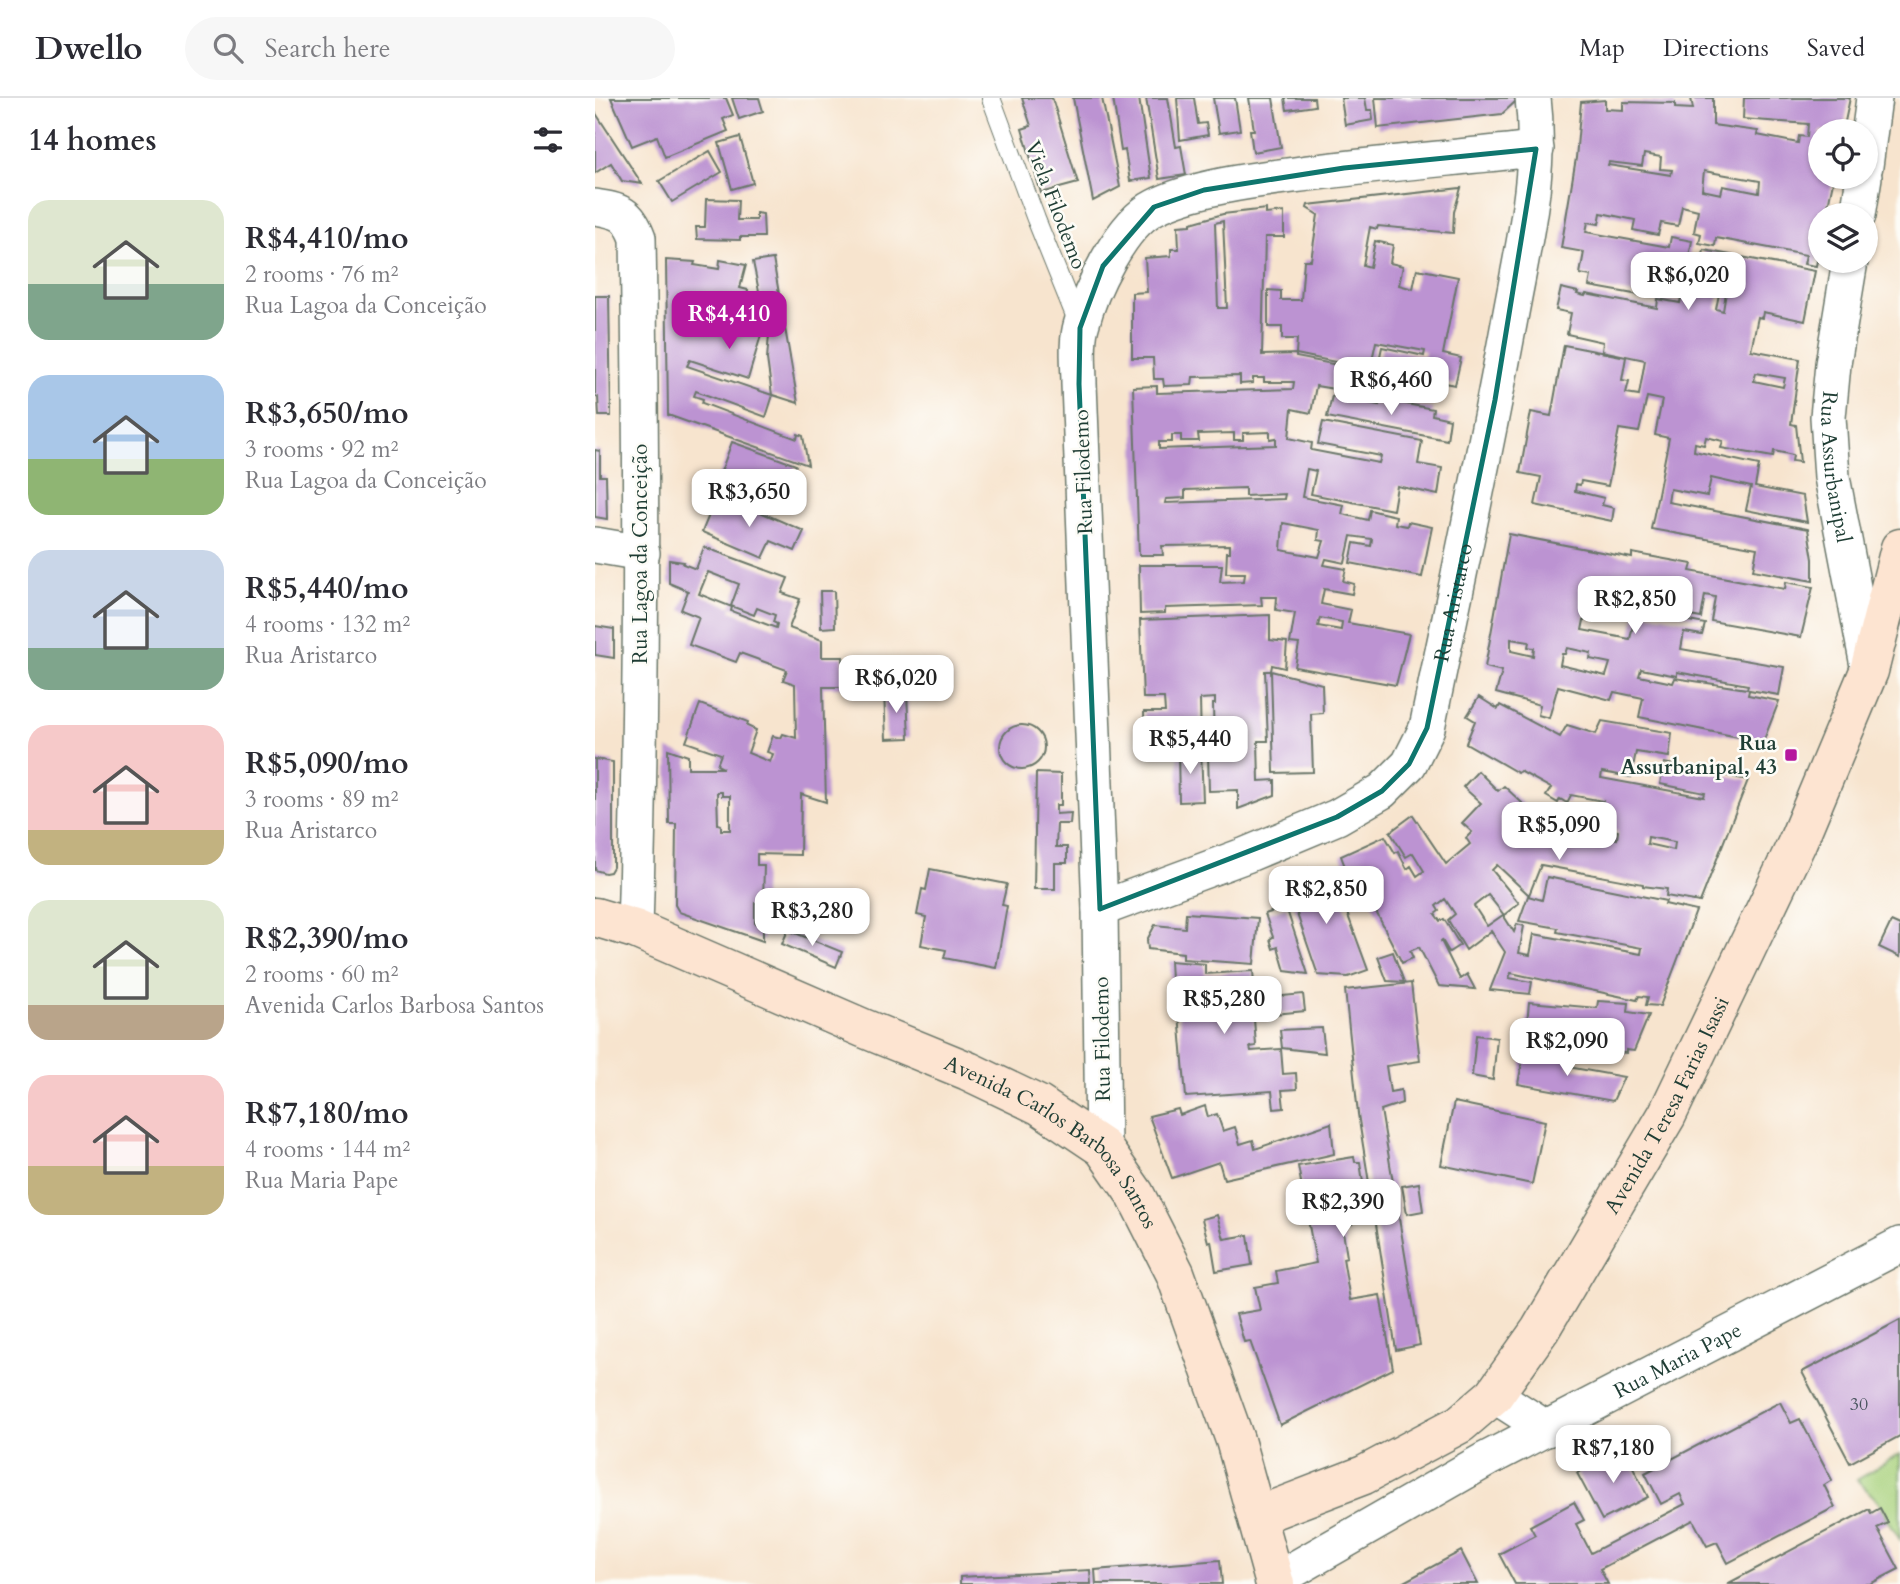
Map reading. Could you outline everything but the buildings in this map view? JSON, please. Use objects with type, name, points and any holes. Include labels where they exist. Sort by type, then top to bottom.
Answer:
[{"type":"street","name":"Rua Aristarco","points":[[1100,909],[1246,855],[1337,817],[1382,791],[1409,764],[1427,728],[1495,400],[1531,198],[1537,149],[1533,98]]},
{"type":"street","points":[[1871,119],[1874,98]]},
{"type":"street","name":"Rua Filodemo","points":[[1104,1148],[1100,909],[1079,384],[1080,328],[1103,266],[1127,232],[1154,207],[1204,190],[1344,168],[1537,149]]},
{"type":"street","name":"Rua Lagoa da Conceição","points":[[595,207],[617,211],[626,216],[633,224],[638,238],[642,553],[635,929]]},
{"type":"street","name":"Rua Assurbanipal","points":[[1848,273],[1833,364],[1828,417],[1832,477],[1869,671]]},
{"type":"street","points":[[595,545],[642,553]]},
{"type":"street","name":"Avenida Teresa Farias Isassi","points":[[1257,1516],[1364,1475],[1460,1424],[1495,1395],[1540,1331],[1667,1115],[1797,843],[1869,671],[1900,548]]},
{"type":"street","name":"Avenida Carlos Barbosa Santos","points":[[595,917],[635,929],[968,1071],[1039,1105],[1104,1148],[1135,1194],[1175,1273],[1235,1440],[1274,1582]]},
{"type":"street","name":"Rua Maria Pape","points":[[1274,1582],[1487,1460],[1900,1245]]},
{"type":"street","points":[[1495,1395],[1547,1429]]},
{"type":"lane","name":"Viela Filodemo","points":[[991,98],[1080,328]]},
{"type":"highlighted area","points":[[1536,149],[1495,400],[1427,728],[1409,764],[1382,791],[1337,817],[1100,909],[1079,384],[1080,328],[1103,266],[1154,207],[1204,190],[1344,168]]},
{"type":"green space","points":[[1900,1454],[1900,1540],[1877,1500],[1857,1480]]},
{"type":"place","name":"Rua Assurbanipal, 43","points":[[1791,755]]}]
